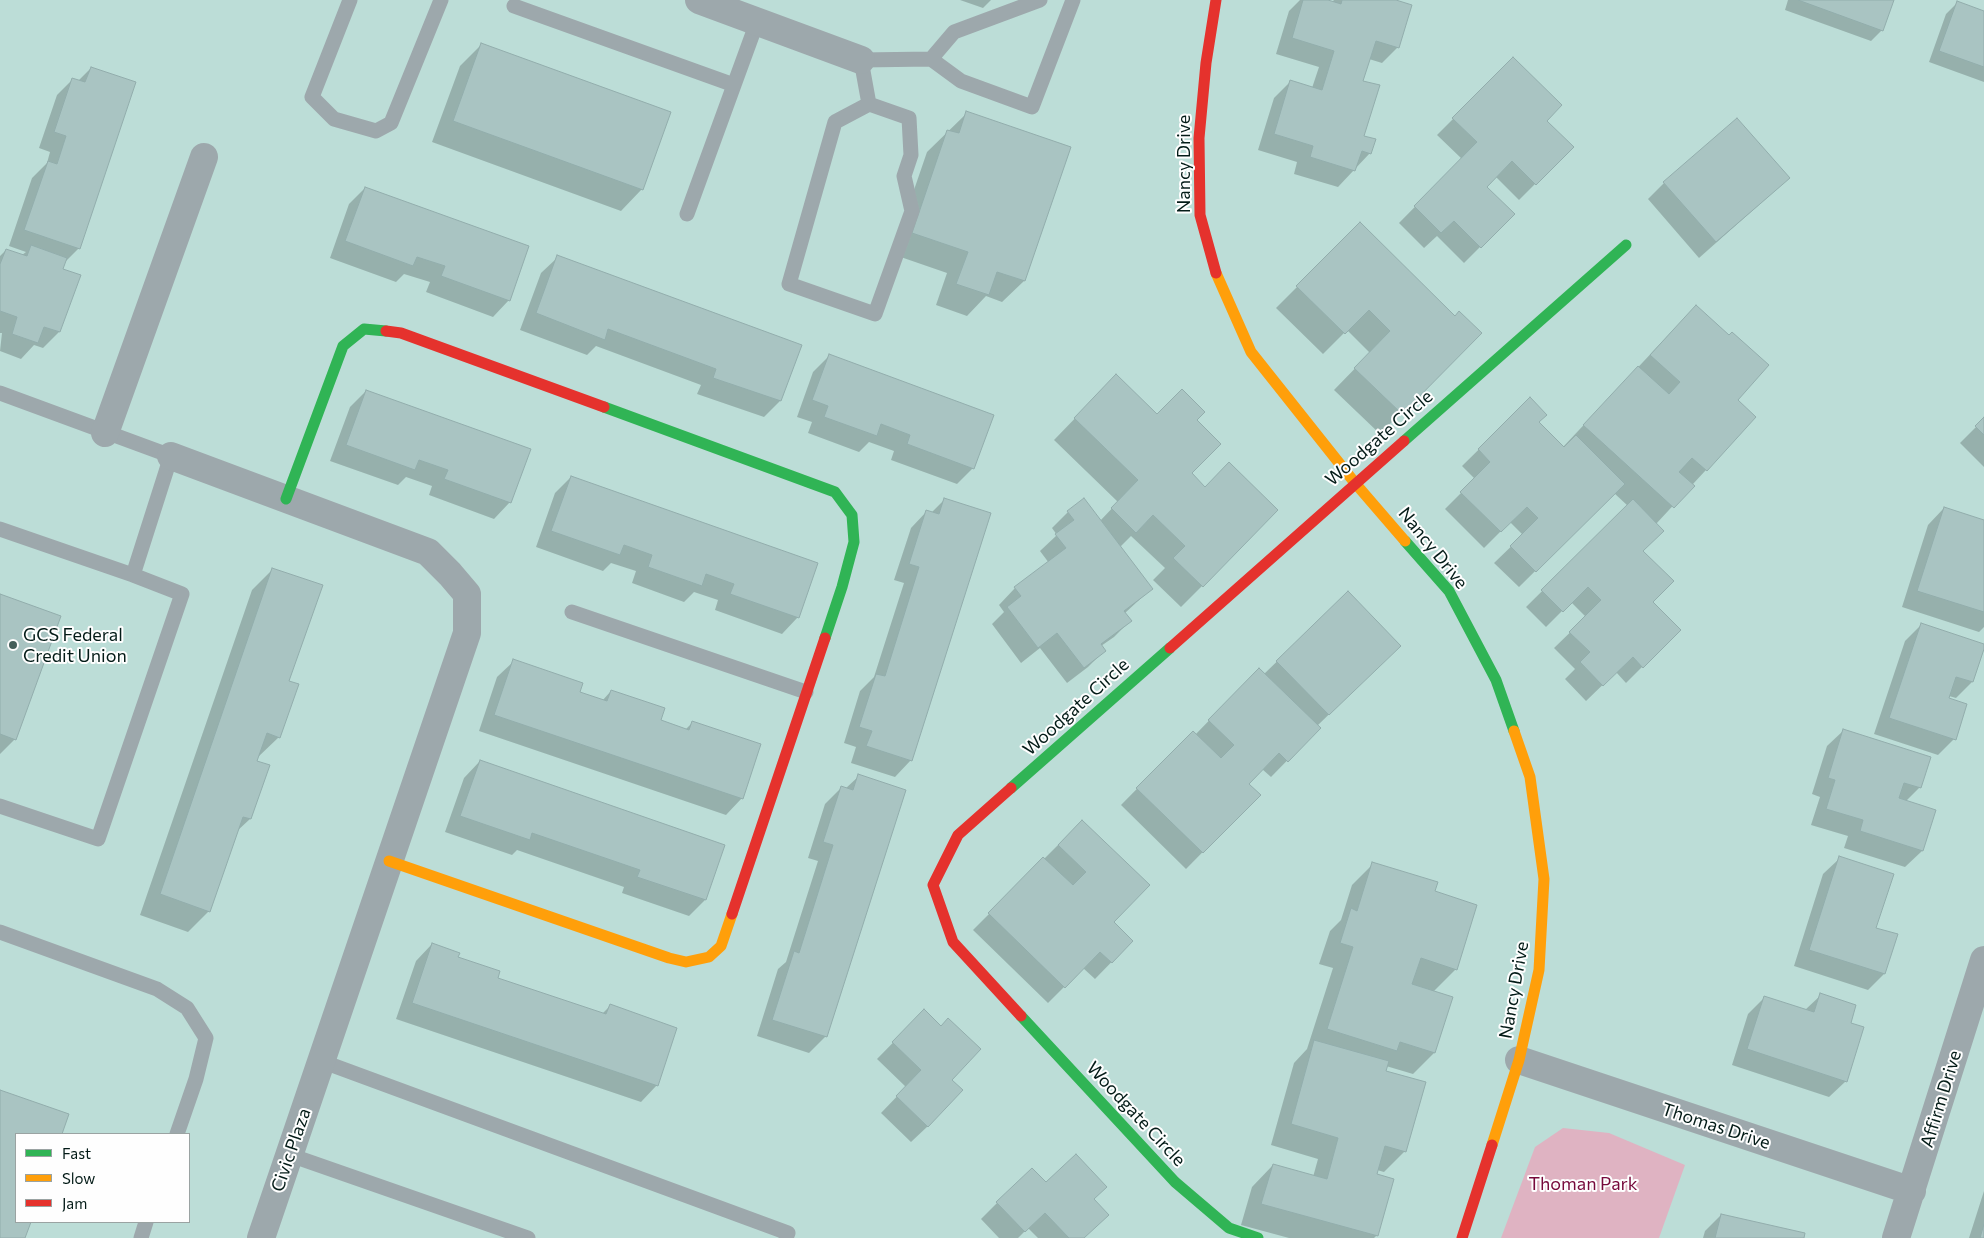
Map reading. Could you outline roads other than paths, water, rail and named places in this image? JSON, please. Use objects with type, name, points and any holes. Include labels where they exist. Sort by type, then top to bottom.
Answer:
[{"type":"street","points":[[699,0],[861,60]]},
{"type":"street","name":"Nancy Drive","points":[[1216,0],[1206,62],[1199,138],[1200,215],[1219,282],[1251,352],[1355,483],[1449,591],[1496,680],[1530,777],[1544,879],[1539,970],[1519,1060],[1462,1238]]},
{"type":"street","points":[[106,433],[204,157]]},
{"type":"street","name":"Woodgate Circle","points":[[1258,1238],[1229,1228],[1175,1182],[953,942],[933,885],[958,835],[1626,245]]},
{"type":"street","points":[[286,499],[343,346],[364,329],[401,333],[835,492],[852,515],[854,542],[842,587],[721,946],[709,957],[686,962],[669,958],[389,861]]},
{"type":"street","name":"Civic Plaza","points":[[171,456],[428,552],[467,594],[467,633],[261,1238]]},
{"type":"street","name":"Affirm Drive","points":[[1896,1238],[1984,960]]},
{"type":"street","name":"Thomas Drive","points":[[1519,1060],[1912,1191]]},
{"type":"lane","points":[[350,0],[312,97],[334,119],[376,131],[391,123],[441,0]]},
{"type":"lane","points":[[931,59],[954,32],[1040,0]]},
{"type":"lane","points":[[869,104],[861,60],[931,59],[961,81],[1032,107],[1073,0]]},
{"type":"lane","points":[[514,6],[734,85]]},
{"type":"lane","points":[[688,214],[757,22]]},
{"type":"lane","points":[[869,104],[909,118],[911,155],[904,176],[912,211],[875,314],[789,284],[835,122],[869,104]]},
{"type":"lane","points":[[0,393],[171,456],[133,575]]},
{"type":"lane","points":[[0,529],[182,594],[98,839],[0,806]]},
{"type":"lane","points":[[572,612],[806,692]]},
{"type":"lane","points":[[0,932],[157,989],[187,1008],[206,1038],[196,1079],[177,1133]]},
{"type":"lane","points":[[320,1061],[788,1234],[786,1238]]},
{"type":"lane","points":[[290,1155],[528,1238]]},
{"type":"lane","points":[[140,1238],[146,1223]]},
{"type":"place","name":"GCS Federal Credit Union","points":[[13,645]]},
{"type":"park label","name":"Thoman Park","points":[[1583,1184]]}]
